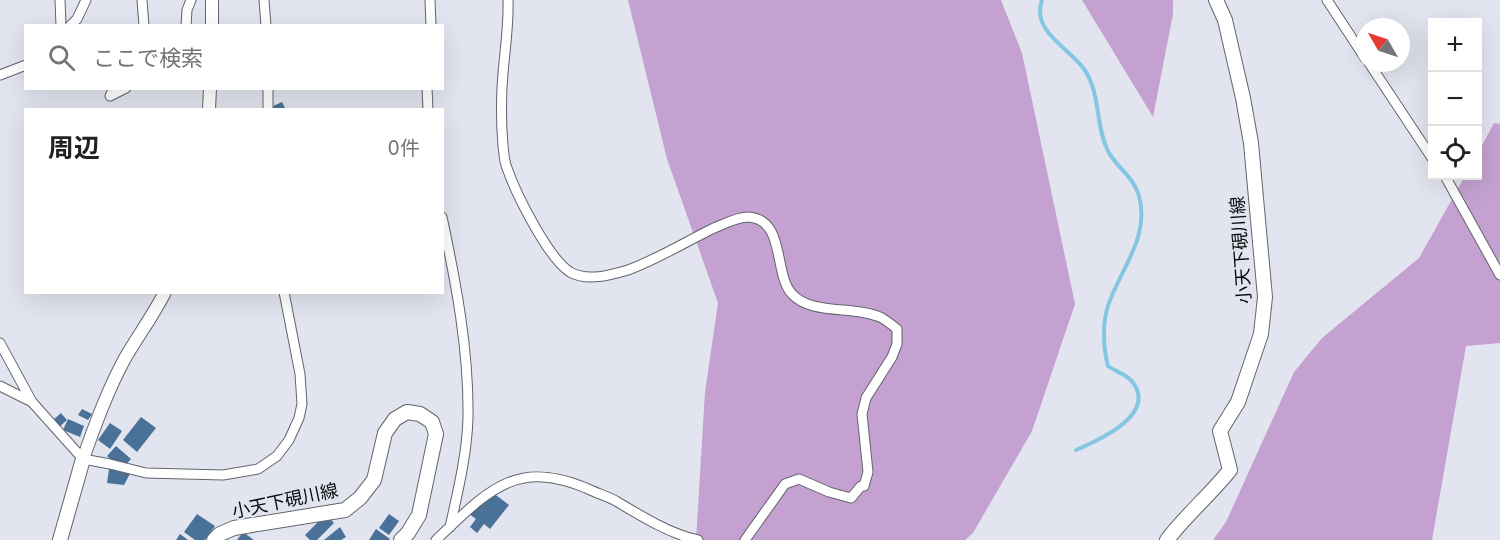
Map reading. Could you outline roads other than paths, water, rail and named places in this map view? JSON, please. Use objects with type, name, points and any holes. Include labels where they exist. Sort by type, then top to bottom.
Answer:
[{"type":"main road","name":"小天下硯川線","points":[[1167,540],[1230,470],[1220,431],[1238,402],[1258,344],[1265,297],[1251,143],[1244,98],[1225,20],[1216,0]]},
{"type":"main road","name":"小天下硯川線","points":[[214,540],[220,534],[234,528],[345,510],[360,498],[374,480],[385,434],[395,419],[407,412],[420,414],[432,422],[436,434],[419,515],[401,540]]},
{"type":"main road","points":[[60,540],[83,459]]},
{"type":"street","points":[[60,0],[61,24]]},
{"type":"street","points":[[72,24],[86,0]]},
{"type":"street","points":[[142,0],[144,24]]},
{"type":"street","points":[[186,24],[187,10],[191,0]]},
{"type":"street","points":[[212,0],[212,24]]},
{"type":"street","points":[[264,0],[266,24]]},
{"type":"street","points":[[430,0],[431,24]]},
{"type":"street","points":[[508,0],[503,77],[503,145],[506,167],[540,234],[555,258],[571,273],[600,277],[628,270],[728,222],[747,217],[761,220],[772,230],[784,281],[790,293],[803,305],[864,313],[882,318],[897,329],[897,344],[892,357],[866,398],[862,414],[868,472],[864,486],[861,486],[851,498],[829,492],[799,479],[785,484],[745,540]]},
{"type":"street","points":[[1327,0],[1356,44]]},
{"type":"street","points":[[0,75],[24,66]]},
{"type":"street","points":[[1375,72],[1428,152]]},
{"type":"street","points":[[113,90],[110,96],[122,90]]},
{"type":"street","points":[[209,108],[210,90]]},
{"type":"street","points":[[268,90],[268,108]]},
{"type":"street","points":[[427,90],[428,108]]},
{"type":"street","points":[[1446,180],[1500,275]]},
{"type":"street","points":[[444,226],[459,295],[467,368],[468,419],[450,527]]},
{"type":"street","points":[[83,459],[105,399],[164,294]]},
{"type":"street","points":[[0,343],[32,402],[83,459],[146,473],[223,475],[258,469],[278,456],[289,440],[299,418],[302,404],[300,374],[284,294]]},
{"type":"street","points":[[0,386],[32,402]]},
{"type":"street","points":[[436,540],[493,490],[519,478],[542,476],[564,479],[614,500],[685,537],[698,540]]},
{"type":"waterway","points":[[1042,0],[1040,11],[1046,30],[1077,61],[1089,78],[1096,99],[1104,141],[1111,157],[1137,189],[1141,211],[1138,238],[1109,303],[1104,334],[1108,366],[1132,381],[1138,396],[1137,407],[1121,426],[1076,450]]}]
